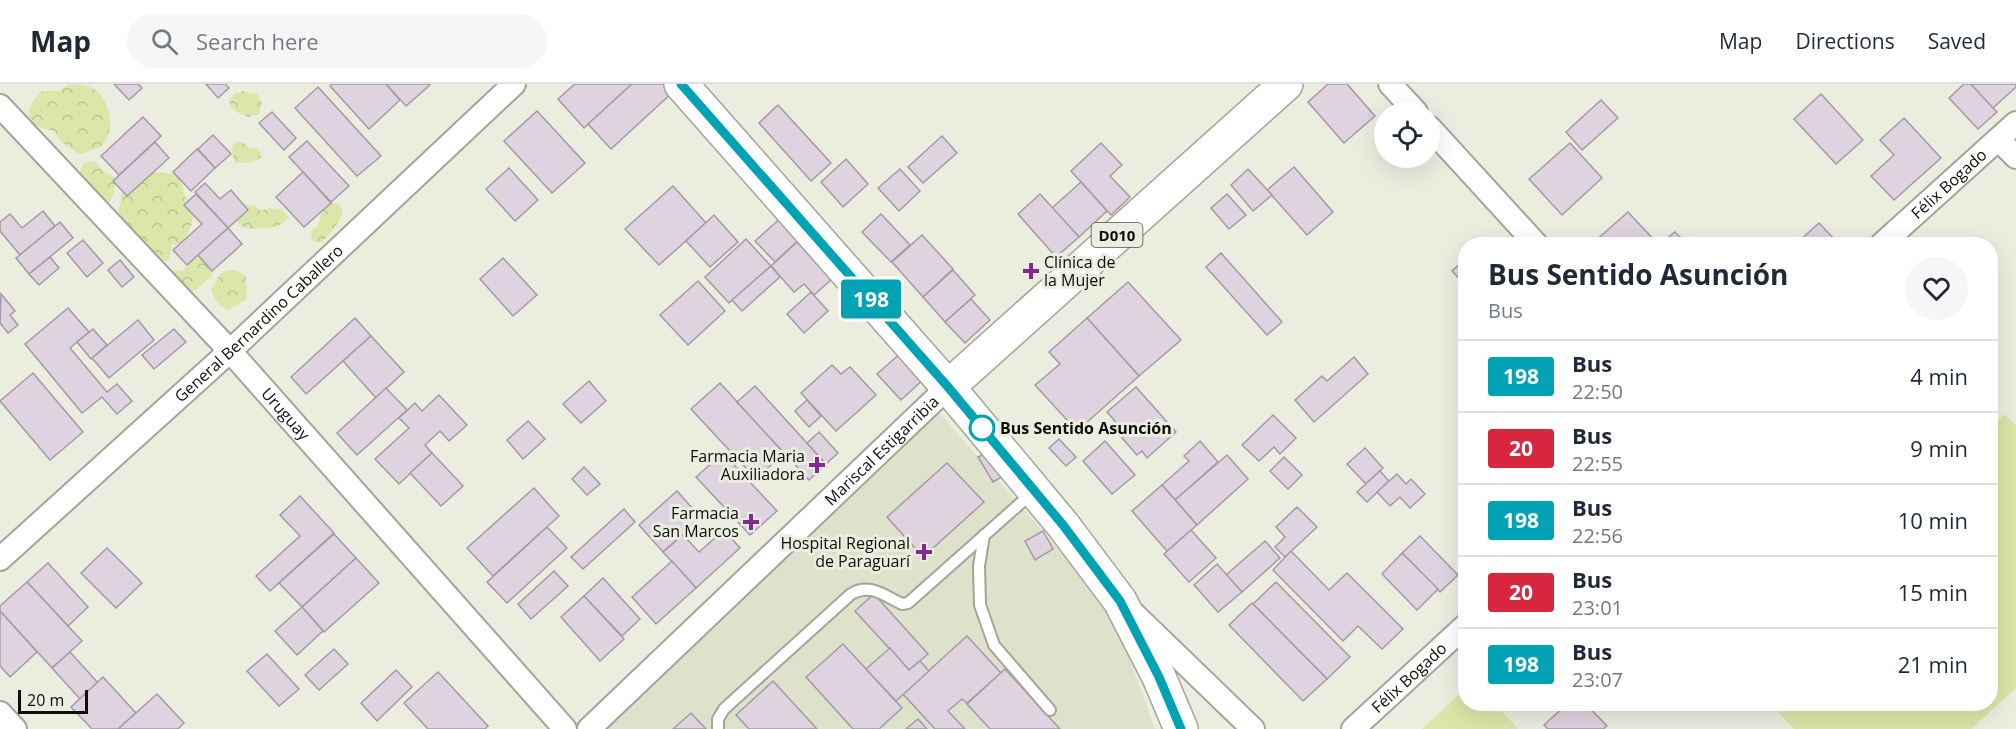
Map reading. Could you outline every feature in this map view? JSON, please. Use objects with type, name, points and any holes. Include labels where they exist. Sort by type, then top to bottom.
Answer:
[{"type":"main road","points":[[681,84],[948,387],[1063,525],[1120,601],[1159,677],[1181,729]]},
{"type":"main road","name":"Mariscal Estigarribia","points":[[948,387],[1286,84]]},
{"type":"street","name":"General Bernardino Caballero","points":[[0,559],[230,351],[514,84]]},
{"type":"street","points":[[1390,84],[1407,102]]},
{"type":"street","name":"Uruguay","points":[[0,106],[230,351],[565,729]]},
{"type":"street","name":"Félix Bogado","points":[[1890,237],[2016,123]]},
{"type":"street","points":[[1440,139],[1530,237]]},
{"type":"street","points":[[1999,140],[2016,158]]},
{"type":"street","name":"Mariscal Estigarribia","points":[[590,729],[948,387]]},
{"type":"street","points":[[1120,601],[1253,729]]},
{"type":"street","name":"Félix Bogado","points":[[1353,729],[1458,632]]},
{"type":"street","points":[[0,713],[15,729]]},
{"type":"lane","points":[[718,729],[718,719],[724,709],[851,594],[860,588],[868,588],[902,604],[908,603],[1034,490]]},
{"type":"lane","points":[[984,535],[979,566],[980,605],[994,645],[1050,710]]},
{"type":"shaded area","name":"Hospital Regional de Paraguarí","points":[[935,408],[1112,610],[1155,729],[604,729]]},
{"type":"green space","points":[[69,84],[86,86],[97,91],[104,99],[109,113],[110,129],[105,142],[99,148],[83,154],[78,154],[63,143],[55,132],[37,126],[32,122],[29,113],[32,104],[42,91],[59,91]]},
{"type":"green space","points":[[242,91],[258,94],[262,103],[259,114],[248,117],[231,107],[229,100],[235,93]]},
{"type":"green space","points":[[238,141],[249,148],[257,148],[261,152],[261,158],[249,163],[236,163],[232,150],[233,145]]},
{"type":"green space","points":[[94,161],[114,177],[114,192],[107,205],[80,176],[80,170],[85,162]]},
{"type":"green space","points":[[152,172],[176,174],[182,184],[185,197],[193,203],[190,229],[181,243],[172,245],[169,261],[161,261],[122,226],[118,215],[122,193]]},
{"type":"green space","points":[[332,202],[340,205],[343,213],[323,242],[313,241],[312,229],[318,226],[324,203]]},
{"type":"green space","points":[[244,204],[254,205],[261,211],[269,208],[281,209],[289,217],[274,227],[246,228],[234,217],[235,210]]},
{"type":"green space","points":[[202,245],[214,261],[212,276],[187,297],[169,271],[182,271],[194,259]]},
{"type":"green space","points":[[236,270],[246,276],[247,299],[227,311],[215,300],[211,289],[222,273]]},
{"type":"green space","points":[[2005,414],[2016,426],[2016,688],[1998,704],[1998,420]]},
{"type":"green space","points":[[1458,696],[1458,711],[1501,711],[1518,729],[1422,729]]},
{"type":"green space","points":[[1777,711],[1991,711],[1971,729],[1794,729]]},
{"type":"building","points":[[114,84],[138,84],[142,88],[129,100]]},
{"type":"building","points":[[206,84],[225,84],[229,88],[218,98]]},
{"type":"building","points":[[332,84],[386,84],[400,100],[369,129],[330,86]]},
{"type":"building","points":[[386,84],[429,84],[430,85],[406,106]]},
{"type":"building","points":[[575,84],[632,84],[584,128],[558,99]]},
{"type":"building","points":[[632,84],[667,84],[674,91],[611,149],[588,124]]},
{"type":"building","points":[[1328,84],[1347,84],[1374,117],[1344,143],[1308,102]]},
{"type":"building","points":[[1964,84],[1971,84],[1997,112],[1978,129],[1949,98]]},
{"type":"building","points":[[1971,84],[2016,84],[2016,87],[1993,108]]},
{"type":"building","points":[[318,87],[381,156],[357,176],[295,108]]},
{"type":"building","points":[[1821,94],[1863,140],[1836,164],[1794,119]]},
{"type":"building","points":[[1601,100],[1618,118],[1582,150],[1566,132]]},
{"type":"building","points":[[778,105],[831,163],[811,181],[759,123]]},
{"type":"building","points":[[537,111],[585,163],[552,193],[504,141]]},
{"type":"building","points":[[272,112],[296,138],[284,150],[259,123]]},
{"type":"building","points":[[143,117],[161,136],[119,175],[101,156]]},
{"type":"building","points":[[1904,118],[1941,158],[1894,200],[1871,176],[1894,155],[1880,140]]},
{"type":"building","points":[[213,135],[231,154],[215,168],[198,149]]},
{"type":"building","points":[[942,136],[957,153],[923,183],[908,167]]},
{"type":"building","points":[[307,141],[349,186],[331,202],[289,157]]},
{"type":"building","points":[[155,142],[169,158],[127,196],[113,181]]},
{"type":"building","points":[[1101,143],[1122,165],[1110,176],[1130,197],[1111,215],[1071,171]]},
{"type":"building","points":[[1570,143],[1602,178],[1562,215],[1529,179]]},
{"type":"building","points":[[197,149],[215,168],[191,191],[173,172]]},
{"type":"building","points":[[846,159],[868,184],[843,207],[821,182]]},
{"type":"building","points":[[1294,167],[1333,212],[1307,235],[1267,190]]},
{"type":"building","points":[[509,168],[538,200],[515,221],[486,189]]},
{"type":"building","points":[[900,169],[920,191],[899,211],[878,188]]},
{"type":"building","points":[[1248,169],[1272,195],[1253,211],[1231,185]]},
{"type":"building","points":[[303,172],[331,203],[304,227],[276,197]]},
{"type":"building","points":[[1081,182],[1107,211],[1079,237],[1052,208]]},
{"type":"building","points":[[205,183],[220,199],[231,190],[248,210],[228,228],[195,192]]},
{"type":"building","points":[[673,186],[706,223],[659,265],[625,229]]},
{"type":"building","points":[[196,194],[228,228],[187,265],[173,250],[202,224],[184,205]]},
{"type":"building","points":[[1040,194],[1079,237],[1056,257],[1018,214]]},
{"type":"building","points":[[1227,194],[1246,215],[1229,229],[1211,208]]},
{"type":"building","points":[[43,211],[55,226],[20,255],[0,231],[0,222],[10,214],[22,228]]},
{"type":"building","points":[[1628,212],[1651,237],[1600,237]]},
{"type":"building","points":[[881,214],[910,245],[891,262],[862,232]]},
{"type":"building","points":[[714,215],[738,242],[710,267],[686,241]]},
{"type":"building","points":[[783,216],[802,237],[775,262],[755,241]]},
{"type":"building","points":[[60,222],[73,238],[29,274],[16,258]]},
{"type":"building","points":[[1819,223],[1832,237],[1804,237]]},
{"type":"building","points":[[228,228],[242,244],[212,271],[198,255]]},
{"type":"building","points":[[1675,232],[1680,237],[1669,237]]},
{"type":"building","points":[[922,235],[953,269],[923,297],[892,262]]},
{"type":"building","points":[[746,239],[771,266],[729,303],[705,277]]},
{"type":"building","points":[[83,240],[103,263],[87,277],[67,253]]},
{"type":"building","points":[[797,242],[832,279],[814,295],[804,284],[794,292],[771,266]]},
{"type":"building","points":[[1221,253],[1282,322],[1267,335],[1206,267]]},
{"type":"building","points":[[50,257],[59,268],[39,285],[29,274]]},
{"type":"building","points":[[503,258],[537,295],[513,316],[480,279]]},
{"type":"building","points":[[120,260],[134,277],[122,287],[108,270]]},
{"type":"building","points":[[1458,265],[1458,277],[1452,271]]},
{"type":"building","points":[[771,266],[780,277],[742,311],[732,300]]},
{"type":"building","points":[[953,270],[975,295],[945,322],[923,297]]},
{"type":"building","points":[[698,281],[725,311],[688,345],[660,315]]},
{"type":"building","points":[[1128,282],[1181,340],[1139,376],[1087,318]]},
{"type":"building","points":[[811,292],[828,311],[804,333],[787,314]]},
{"type":"building","points":[[1,294],[15,311],[10,315],[18,325],[8,333],[0,323]]},
{"type":"building","points":[[971,299],[990,320],[965,343],[945,322]]},
{"type":"building","points":[[68,308],[89,332],[70,348],[107,392],[117,384],[132,401],[117,414],[102,397],[82,413],[25,344]]},
{"type":"building","points":[[355,318],[371,336],[306,394],[291,377]]},
{"type":"building","points":[[1087,318],[1139,376],[1077,431],[1035,385],[1060,364],[1049,352]]},
{"type":"building","points":[[138,320],[154,340],[109,378],[92,358]]},
{"type":"building","points":[[93,329],[107,345],[91,359],[77,342]]},
{"type":"building","points":[[174,329],[186,342],[154,369],[142,355]]},
{"type":"building","points":[[371,336],[404,372],[376,398],[343,361]]},
{"type":"building","points":[[902,352],[925,378],[901,400],[877,374]]},
{"type":"building","points":[[1354,357],[1368,374],[1314,422],[1295,400],[1322,376],[1327,381]]},
{"type":"building","points":[[832,365],[841,374],[850,367],[876,395],[836,431],[801,393]]},
{"type":"building","points":[[33,373],[83,432],[50,460],[0,401]]},
{"type":"building","points":[[589,381],[606,401],[581,423],[563,404]]},
{"type":"building","points":[[720,383],[784,453],[756,479],[691,409]]},
{"type":"building","points":[[755,386],[826,464],[809,480],[737,402]]},
{"type":"building","points":[[1136,387],[1176,432],[1147,458],[1142,451],[1137,455],[1122,438],[1126,434],[1107,412]]},
{"type":"building","points":[[386,388],[407,410],[357,455],[337,433]]},
{"type":"building","points":[[439,395],[467,425],[449,441],[440,431],[425,445],[432,453],[399,484],[375,459],[409,428],[399,418],[415,403],[422,411]]},
{"type":"building","points":[[807,400],[821,416],[809,427],[795,411]]},
{"type":"building","points":[[1273,415],[1296,438],[1280,454],[1274,447],[1259,461],[1242,445]]},
{"type":"building","points":[[528,421],[545,439],[523,459],[507,440]]},
{"type":"building","points":[[819,432],[838,453],[826,464],[807,443]]},
{"type":"building","points":[[1059,439],[1076,457],[1066,466],[1049,448]]},
{"type":"building","points":[[1105,441],[1135,475],[1112,494],[1083,461]]},
{"type":"building","points":[[1200,441],[1218,462],[1175,500],[1162,485],[1189,461],[1184,456]]},
{"type":"building","points":[[1365,448],[1383,468],[1366,484],[1347,464]]},
{"type":"building","points":[[993,449],[1007,474],[993,482],[978,457]]},
{"type":"building","points":[[432,453],[463,486],[441,506],[410,473]]},
{"type":"building","points":[[723,453],[777,511],[750,535],[696,477]]},
{"type":"building","points":[[1227,455],[1248,479],[1197,525],[1175,500]]},
{"type":"building","points":[[1284,457],[1302,475],[1288,489],[1270,471]]},
{"type":"building","points":[[947,463],[984,502],[923,557],[887,517]]},
{"type":"building","points":[[584,467],[600,484],[587,495],[572,479]]},
{"type":"building","points":[[1380,471],[1389,481],[1367,502],[1357,492]]},
{"type":"building","points":[[1397,474],[1406,484],[1411,479],[1425,494],[1410,508],[1400,497],[1390,506],[1377,492]]},
{"type":"building","points":[[1162,485],[1197,525],[1167,551],[1132,511]]},
{"type":"building","points":[[534,488],[559,516],[493,576],[467,548]]},
{"type":"building","points":[[677,491],[701,518],[663,552],[639,525]]},
{"type":"building","points":[[300,496],[334,533],[270,591],[256,576],[300,536],[280,515]]},
{"type":"building","points":[[1297,507],[1317,527],[1285,557],[1275,547],[1285,537],[1276,527]]},
{"type":"building","points":[[624,509],[635,522],[583,569],[571,557]]},
{"type":"building","points":[[547,527],[567,548],[507,603],[487,582]]},
{"type":"building","points":[[724,530],[740,548],[696,588],[663,552],[683,535],[699,552]]},
{"type":"building","points":[[1191,530],[1216,558],[1189,582],[1164,554]]},
{"type":"building","points":[[1043,531],[1053,549],[1035,560],[1025,541]]},
{"type":"building","points":[[334,534],[356,558],[302,607],[279,583]]},
{"type":"building","points":[[1420,536],[1458,575],[1440,592],[1402,553]]},
{"type":"building","points":[[1265,541],[1280,558],[1242,592],[1226,575]]},
{"type":"building","points":[[107,548],[142,583],[116,608],[81,573]]},
{"type":"building","points":[[1291,551],[1329,590],[1347,573],[1403,629],[1382,649],[1358,626],[1343,641],[1273,570]]},
{"type":"building","points":[[1402,553],[1438,589],[1417,610],[1382,574]]},
{"type":"building","points":[[356,558],[379,583],[324,632],[302,607]]},
{"type":"building","points":[[672,561],[696,588],[656,624],[632,597]]},
{"type":"building","points":[[48,563],[88,607],[68,626],[27,582]]},
{"type":"building","points":[[1217,564],[1242,592],[1218,612],[1194,585]]},
{"type":"building","points":[[554,571],[568,586],[531,619],[518,604]]},
{"type":"building","points":[[603,578],[640,619],[622,636],[584,596]]},
{"type":"building","points":[[27,582],[82,641],[52,668],[0,611],[0,606]]},
{"type":"building","points":[[1276,582],[1350,657],[1327,679],[1253,604]]},
{"type":"building","points":[[874,594],[928,654],[909,670],[855,611]]},
{"type":"building","points":[[584,596],[624,639],[600,661],[561,617]]},
{"type":"building","points":[[1252,603],[1327,679],[1303,701],[1229,625]]},
{"type":"building","points":[[302,607],[323,631],[297,655],[275,631]]},
{"type":"building","points":[[0,611],[37,652],[10,677],[0,666]]},
{"type":"building","points":[[967,636],[1001,673],[967,703],[962,699],[948,711],[965,729],[935,729],[903,694]]},
{"type":"building","points":[[843,644],[902,708],[879,729],[853,729],[806,677]]},
{"type":"building","points":[[890,648],[909,670],[920,661],[929,671],[896,701],[866,669]]},
{"type":"building","points":[[334,649],[348,664],[319,690],[305,675]]},
{"type":"building","points":[[70,652],[98,683],[80,699],[52,668]]},
{"type":"building","points":[[267,654],[299,689],[279,706],[247,671]]},
{"type":"building","points":[[1005,669],[1060,729],[990,729],[967,704]]},
{"type":"building","points":[[396,670],[412,687],[377,721],[361,703]]},
{"type":"building","points":[[438,672],[488,726],[485,729],[428,729],[404,703]]},
{"type":"building","points":[[103,677],[136,713],[118,729],[92,729],[71,707]]},
{"type":"building","points":[[773,681],[817,729],[749,729],[736,715]]},
{"type":"building","points":[[157,694],[184,723],[178,729],[118,729]]},
{"type":"building","points":[[1559,711],[1593,711],[1607,726],[1603,729],[1548,729],[1544,725]]},
{"type":"building","points":[[691,713],[706,729],[673,729]]},
{"type":"building","points":[[918,719],[927,729],[906,729]]},
{"type":"bus line","name":"198","points":[[681,84],[948,387],[1063,525],[1120,601],[1159,677],[1181,729]]},
{"type":"place","name":"Clínica de la Mujer","points":[[1031,271]]},
{"type":"place","name":"Bus Sentido Asunción","points":[[982,428]]},
{"type":"place","name":"Farmacia Maria Auxiliadora","points":[[817,465]]},
{"type":"place","name":"Farmacia San Marcos","points":[[751,522]]},
{"type":"place","name":"Hospital Regional de Paraguarí","points":[[924,552]]}]
